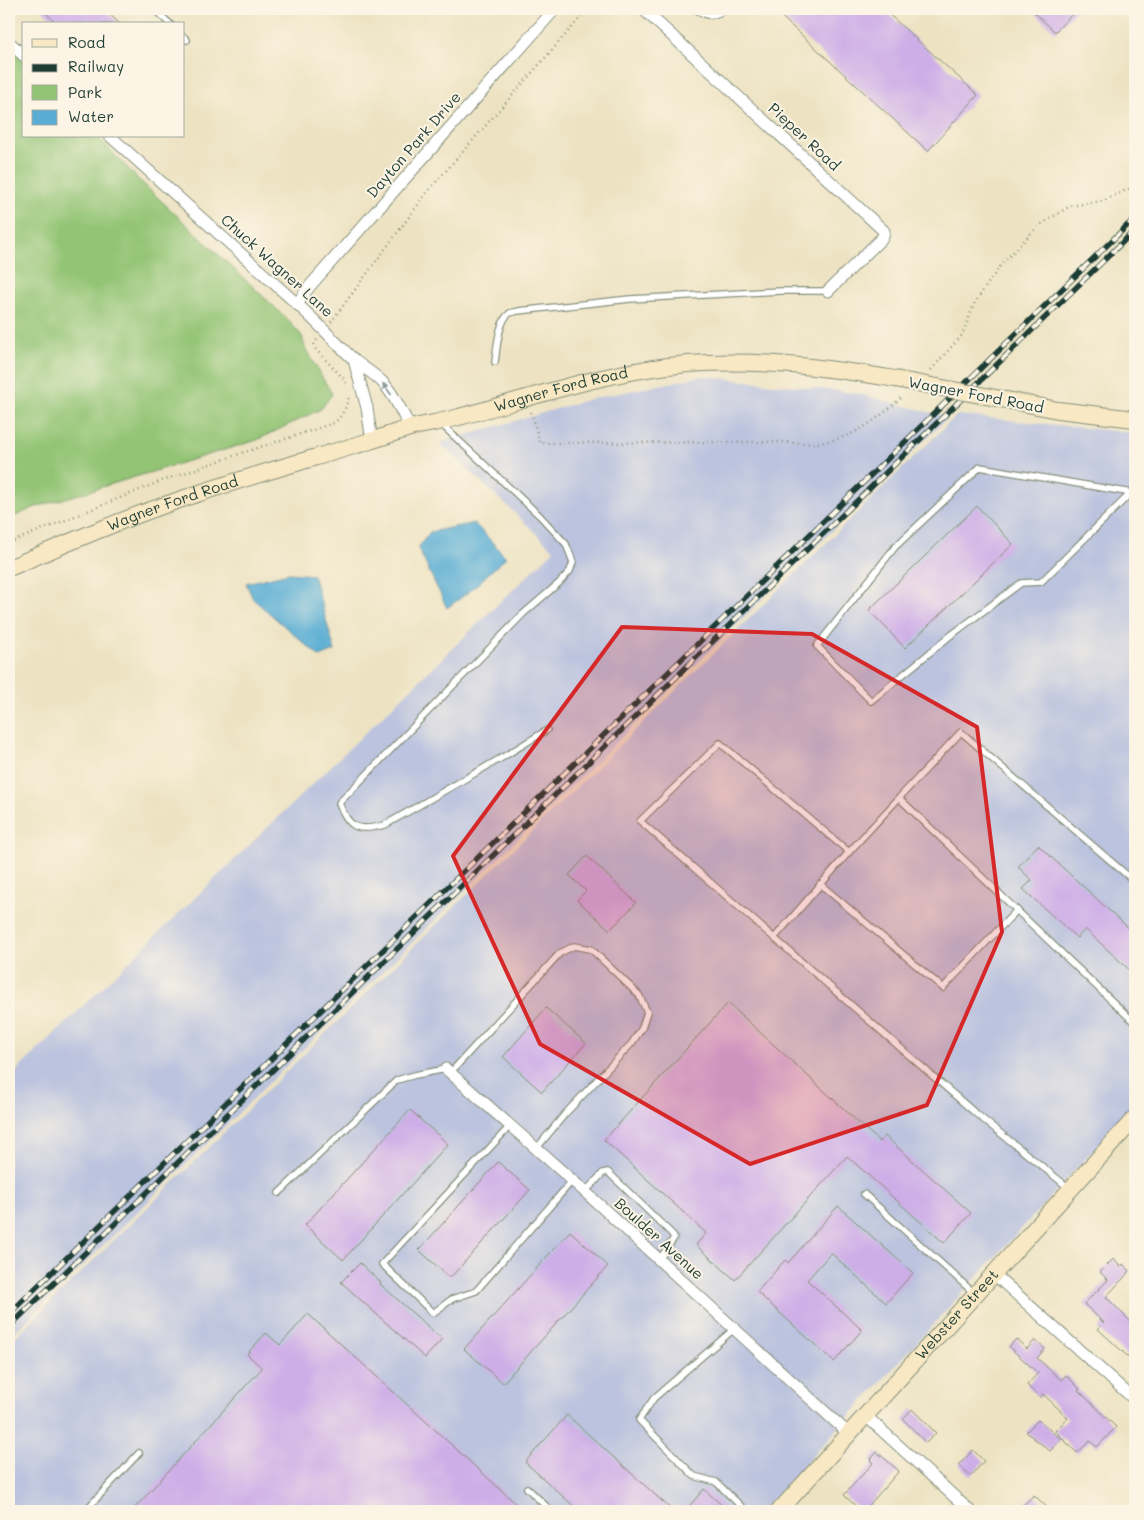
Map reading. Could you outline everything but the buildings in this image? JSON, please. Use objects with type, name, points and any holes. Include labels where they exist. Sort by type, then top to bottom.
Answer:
[{"type":"main road","name":"Wagner Ford Road","points":[[9,568],[118,522],[182,498],[410,428],[588,382],[636,371],[686,364],[732,362],[791,364],[895,379],[1058,410],[1135,419]]},
{"type":"main road","name":"Webster Street","points":[[779,1511],[1071,1189],[1133,1126]]},
{"type":"street","name":"Dayton Park Drive","points":[[297,304],[309,286],[555,9]]},
{"type":"street","name":"Pieper Road","points":[[644,9],[884,232],[883,237],[828,290]]},
{"type":"street","points":[[9,42],[22,54]]},
{"type":"street","name":"Chuck Wagner Lane","points":[[112,138],[297,304],[354,360],[385,385],[410,428]]},
{"type":"street","points":[[354,360],[367,408],[372,441]]},
{"type":"street","name":"Boulder Avenue","points":[[448,1071],[585,1192],[849,1434]]},
{"type":"street","points":[[994,1274],[1135,1400]]},
{"type":"street","points":[[865,1415],[970,1511]]},
{"type":"lane","points":[[154,9],[168,22]]},
{"type":"lane","points":[[695,9],[704,15],[714,16],[726,9]]},
{"type":"lane","points":[[495,362],[500,329],[510,313],[518,311],[630,299],[780,290],[828,290]]},
{"type":"lane","points":[[439,422],[553,530],[566,544],[573,562],[570,571],[559,583],[523,614],[339,803],[344,816],[352,825],[361,828],[384,825],[548,730]]},
{"type":"lane","points":[[980,467],[1133,491],[1041,582],[1021,583],[950,636],[871,701],[817,646],[895,547],[980,467]]},
{"type":"lane","points":[[775,937],[849,852],[961,732],[1135,882]]},
{"type":"lane","points":[[849,852],[720,742],[640,821],[974,1112],[1071,1189]]},
{"type":"lane","points":[[899,798],[1135,1023]]},
{"type":"lane","points":[[820,884],[943,988],[1017,910]]},
{"type":"lane","points":[[279,1193],[397,1080],[415,1074],[448,1071],[560,953],[574,946],[591,948],[639,995],[647,1012],[642,1028],[632,1043],[565,1114],[536,1149]]},
{"type":"lane","points":[[510,1126],[382,1264],[433,1313],[452,1299],[476,1292],[572,1181]]},
{"type":"lane","points":[[585,1192],[603,1173],[608,1172],[672,1234],[674,1238],[659,1260]]},
{"type":"lane","points":[[864,1194],[975,1294]]},
{"type":"lane","points":[[734,1329],[654,1398],[639,1420],[694,1476],[716,1482],[746,1511]]},
{"type":"lane","points":[[85,1511],[140,1453]]},
{"type":"lane","points":[[526,1488],[552,1511]]},
{"type":"highlighted area","points":[[622,627],[812,634],[977,727],[1002,932],[927,1105],[750,1164],[540,1044],[453,856]]},
{"type":"shaded area","points":[[703,376],[855,393],[948,417],[9,1338],[9,1078],[554,550],[440,443],[590,399]]},
{"type":"shaded area","points":[[957,415],[1135,433],[1135,1105],[762,1511],[9,1511],[9,1343]]},
{"type":"green space","points":[[9,44],[22,57],[22,138],[99,138],[138,179],[285,317],[302,336],[305,348],[332,394],[321,409],[257,440],[33,508],[9,519]]},
{"type":"water","points":[[474,523],[506,557],[470,591],[447,608],[418,548],[430,532]]},
{"type":"water","points":[[289,573],[313,575],[335,651],[320,657],[253,599],[246,583]]},
{"type":"railway","points":[[9,1314],[1135,218]]},
{"type":"railway","points":[[9,1327],[1135,230]]}]
